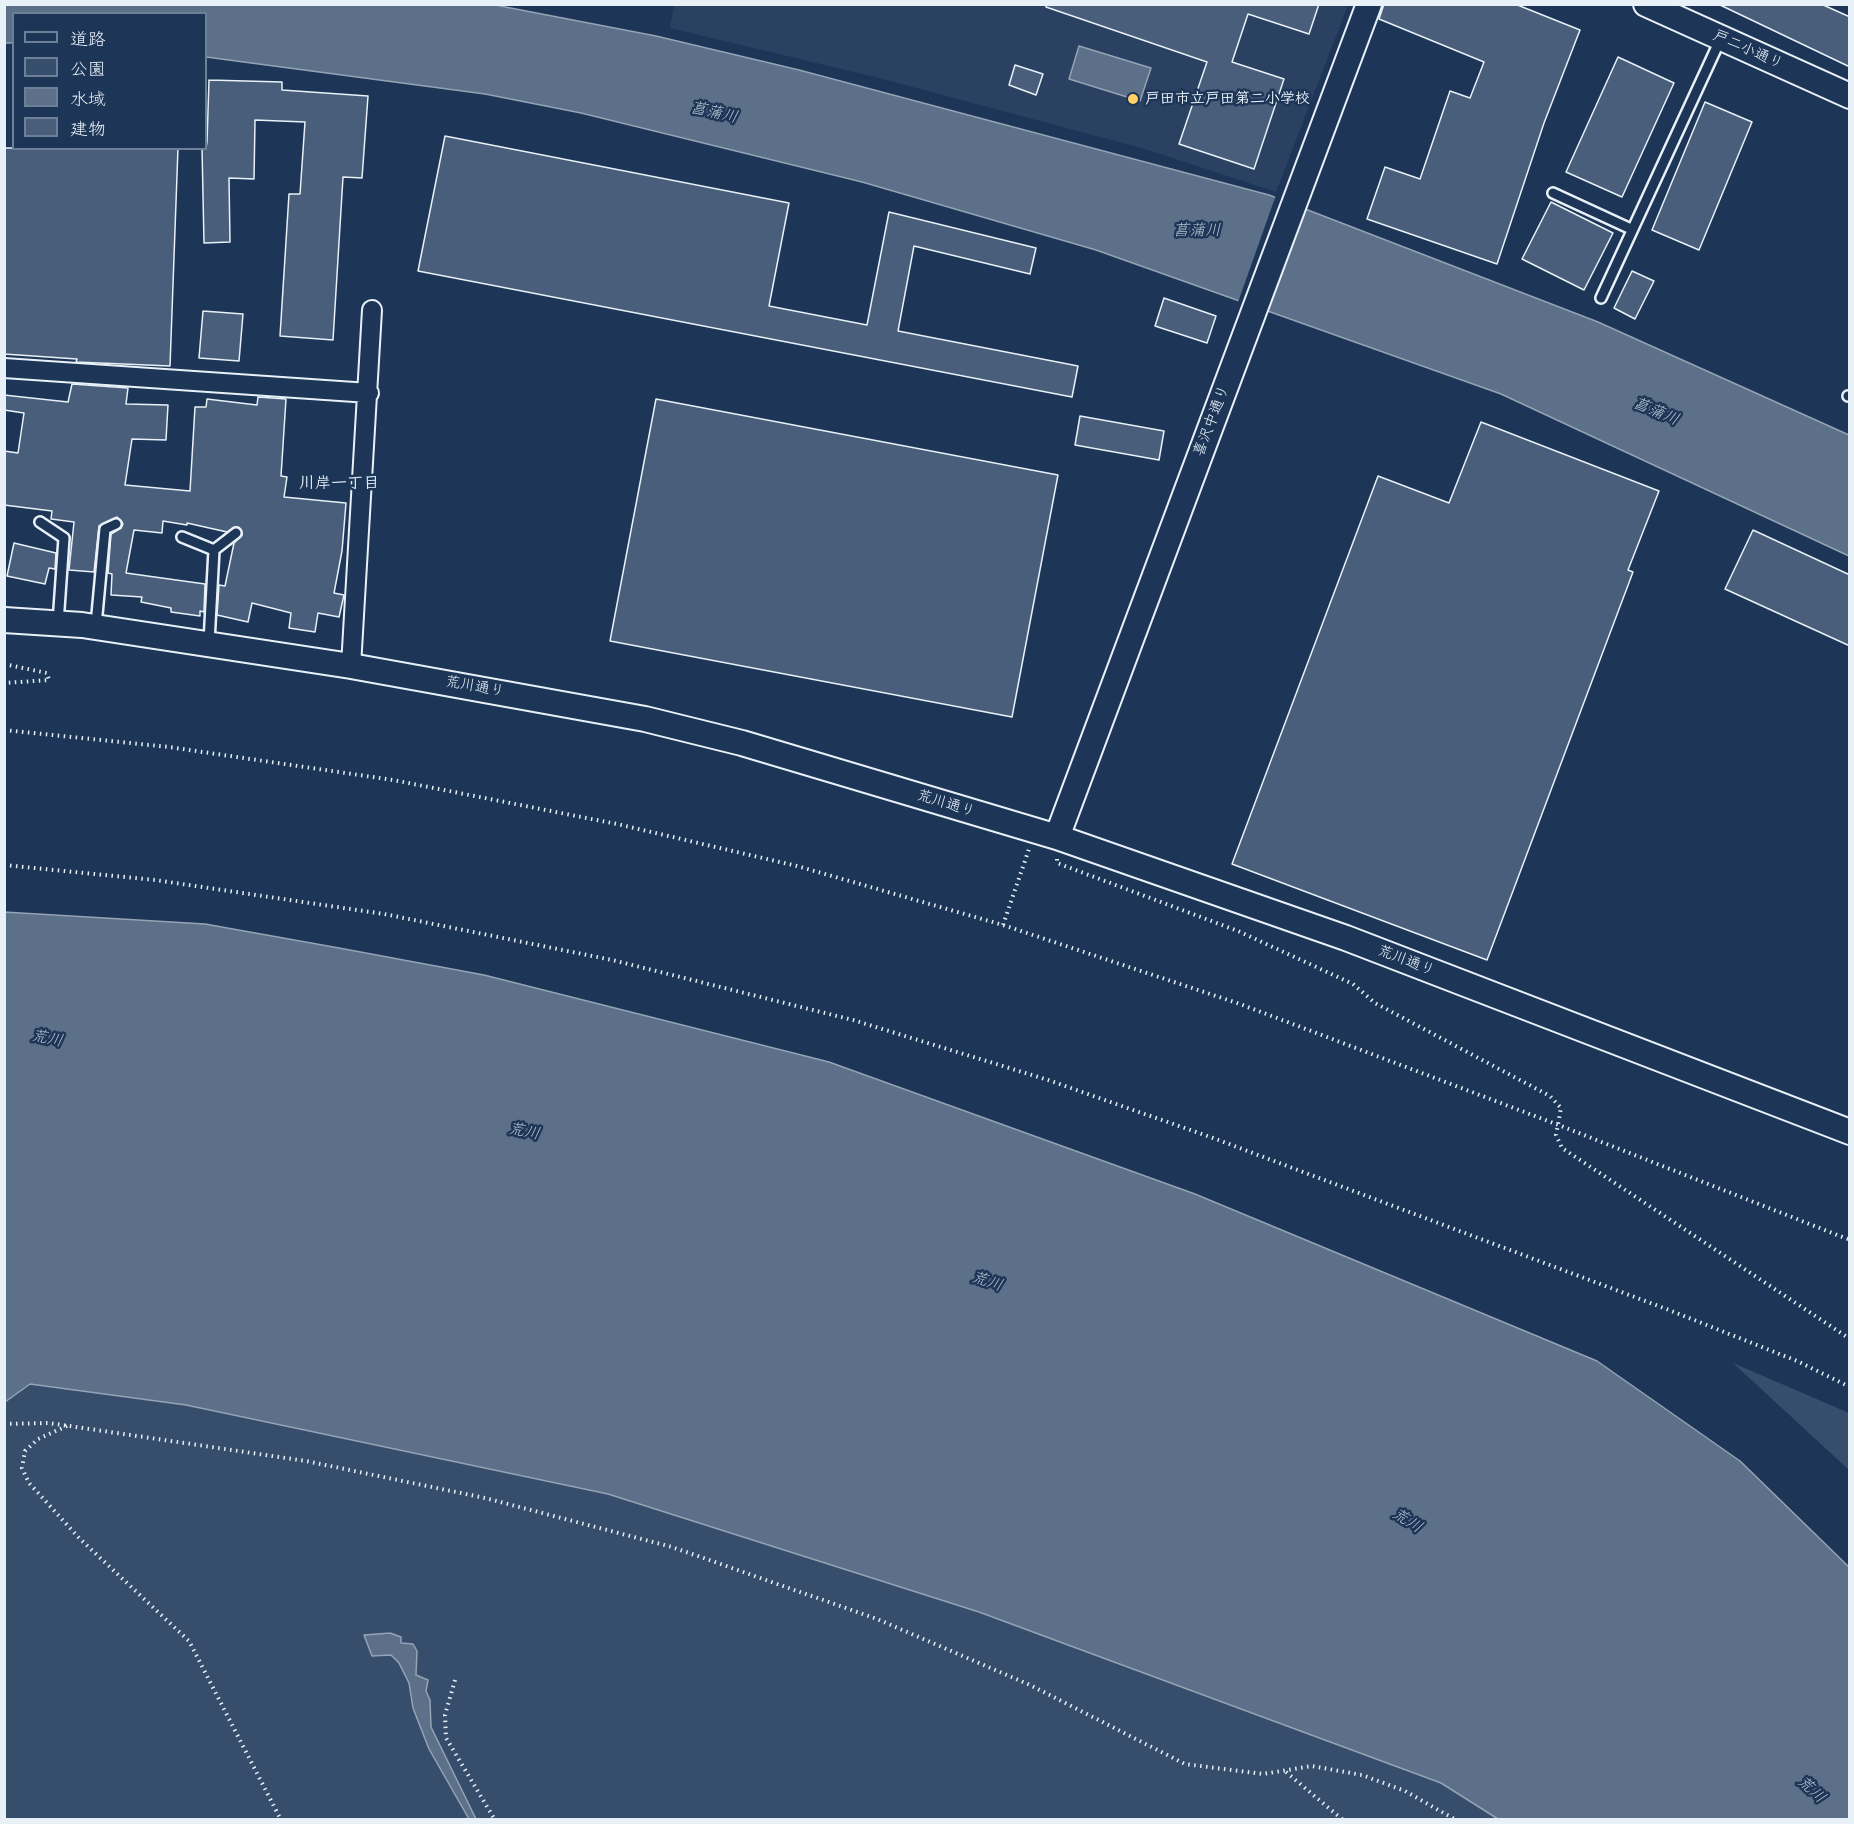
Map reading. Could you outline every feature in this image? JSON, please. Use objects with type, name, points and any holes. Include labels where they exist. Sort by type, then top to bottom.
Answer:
[{"type":"street","name":"喜沢中通り","points":[[1046,834],[1252,316],[1370,4]]},
{"type":"street","name":"戸二小通り","points":[[1646,4],[1850,96]]},
{"type":"street","points":[[351,666],[369,393],[372,310]]},
{"type":"street","points":[[4,368],[369,393]]},
{"type":"street","name":"荒川通り","points":[[4,620],[58,622],[351,666],[509,693],[731,740],[1046,834],[1346,938],[1850,1132]]},
{"type":"lane","points":[[1601,298],[1721,38]]},
{"type":"lane","points":[[1553,193],[1631,229]]},
{"type":"lane","points":[[40,522],[64,538],[58,622]]},
{"type":"lane","points":[[95,627],[105,529],[116,524]]},
{"type":"lane","points":[[214,550],[237,533]]},
{"type":"lane","points":[[182,537],[214,550]]},
{"type":"lane","points":[[209,644],[214,550]]},
{"type":"path","points":[[4,664],[47,673],[48,680],[4,683]]},
{"type":"path","points":[[4,730],[250,759],[393,780],[617,824],[797,866],[1003,925],[1240,1004],[1556,1124],[1850,1240]]},
{"type":"path","points":[[1003,925],[1046,834]]},
{"type":"path","points":[[1046,834],[1057,862],[1238,931],[1353,984],[1375,1003],[1550,1096],[1561,1108],[1556,1124],[1556,1135],[1562,1148],[1850,1339]]},
{"type":"path","points":[[4,865],[155,880],[384,914],[612,960],[853,1020],[1056,1083],[1213,1138],[1669,1310],[1797,1361],[1850,1387]]},
{"type":"path","points":[[4,1424],[49,1423],[317,1463],[485,1498],[672,1547],[878,1619],[1030,1686],[1185,1764],[1263,1774],[1312,1766],[1362,1775],[1404,1791],[1456,1820]]},
{"type":"path","points":[[69,1426],[38,1439],[25,1451],[22,1468],[29,1483],[80,1539],[189,1641],[281,1820]]},
{"type":"path","points":[[455,1680],[445,1715],[446,1738],[495,1820]]},
{"type":"path","points":[[1285,1772],[1343,1820]]},
{"type":"shaded area","name":"戸田市立戸田第二小学校","points":[[674,4],[1348,5],[1276,192],[1145,149],[879,78],[670,28]]},
{"type":"green space","points":[[1733,1363],[1849,1413],[1849,1470]]},
{"type":"green space","points":[[30,1384],[186,1405],[608,1494],[979,1612],[1442,1783],[1498,1819],[5,1820],[5,1402]]},
{"type":"water","name":"菖蒲川","points":[[5,5],[495,5],[656,36],[799,70],[1269,195],[1598,322],[1849,435],[1849,556],[1501,394],[1096,250],[862,182],[581,113],[485,94],[207,57],[207,12],[12,12],[12,43],[5,43]]},
{"type":"water","points":[[1079,46],[1151,68],[1140,101],[1069,79]]},
{"type":"water","name":"荒川","points":[[4,912],[205,924],[339,948],[484,975],[829,1062],[1195,1194],[1597,1361],[1740,1461],[1849,1567],[1849,1819],[1498,1819],[1441,1783],[979,1612],[608,1494],[186,1405],[30,1384],[5,1402]]},
{"type":"water","points":[[390,1633],[401,1637],[401,1643],[413,1644],[417,1651],[416,1675],[428,1680],[426,1691],[430,1700],[431,1727],[476,1819],[469,1819],[429,1749],[413,1708],[409,1683],[399,1663],[391,1655],[372,1656],[364,1635]]},
{"type":"pier","points":[[1276,195],[1306,206],[1265,313],[1237,305]]},
{"type":"building","points":[[1046,4],[1319,4],[1309,34],[1248,14],[1232,62],[1284,79],[1254,169],[1179,144],[1207,62],[1046,7]]},
{"type":"building","points":[[1384,4],[1515,4],[1580,30],[1544,123],[1497,264],[1367,219],[1385,167],[1420,179],[1450,91],[1470,98],[1484,62],[1379,19]]},
{"type":"building","points":[[1718,4],[1821,4],[1850,17],[1850,67]]},
{"type":"building","points":[[1618,57],[1674,83],[1622,197],[1566,172]]},
{"type":"building","points":[[1015,65],[1043,74],[1036,95],[1009,85]]},
{"type":"building","points":[[209,80],[282,82],[282,90],[368,96],[362,178],[343,177],[333,340],[280,336],[289,194],[300,194],[305,122],[255,120],[254,179],[229,178],[230,242],[204,243],[202,150],[207,150]]},
{"type":"building","points":[[1705,102],[1752,122],[1699,250],[1652,230]]},
{"type":"building","points":[[445,136],[789,203],[769,306],[867,325],[889,212],[1036,248],[1030,274],[914,246],[898,331],[1078,366],[1072,397],[418,271]]},
{"type":"building","points":[[4,148],[12,148],[12,150],[178,150],[170,366],[76,362],[77,359],[4,354]]},
{"type":"building","points":[[1551,202],[1613,233],[1584,290],[1522,259]]},
{"type":"building","points":[[1632,271],[1654,281],[1635,319],[1614,308]]},
{"type":"building","points":[[1164,298],[1216,316],[1207,343],[1155,326]]},
{"type":"building","points":[[203,311],[243,314],[239,361],[199,358]]},
{"type":"building","points":[[72,384],[128,388],[126,404],[168,405],[166,440],[132,439],[125,485],[190,491],[195,407],[206,407],[207,399],[257,405],[258,397],[286,399],[281,476],[287,477],[284,497],[346,503],[342,551],[334,593],[344,595],[339,617],[318,613],[315,632],[289,628],[291,613],[252,603],[248,622],[217,615],[219,585],[225,586],[234,543],[242,535],[238,527],[227,532],[187,523],[187,525],[163,521],[162,533],[134,530],[126,573],[205,584],[204,612],[200,611],[200,616],[171,612],[171,608],[141,602],[142,597],[111,595],[112,574],[108,573],[111,534],[123,524],[117,517],[99,526],[94,572],[69,570],[74,522],[51,519],[52,511],[4,505],[4,451],[18,453],[24,413],[4,410],[4,395],[68,402]]},
{"type":"building","points":[[656,399],[1058,475],[1012,717],[610,641]]},
{"type":"building","points":[[1080,416],[1164,431],[1159,460],[1075,445]]},
{"type":"building","points":[[1481,422],[1659,491],[1628,570],[1633,572],[1487,960],[1232,864],[1378,476],[1449,503]]},
{"type":"building","points":[[1753,530],[1850,575],[1850,646],[1725,589]]},
{"type":"building","points":[[14,543],[56,553],[55,569],[49,568],[45,584],[7,576]]},
{"type":"place","name":"戸田市立戸田第二小学校","points":[[1133,99]]},
{"type":"district","name":"川岸一丁目","points":[[339,484]]}]
